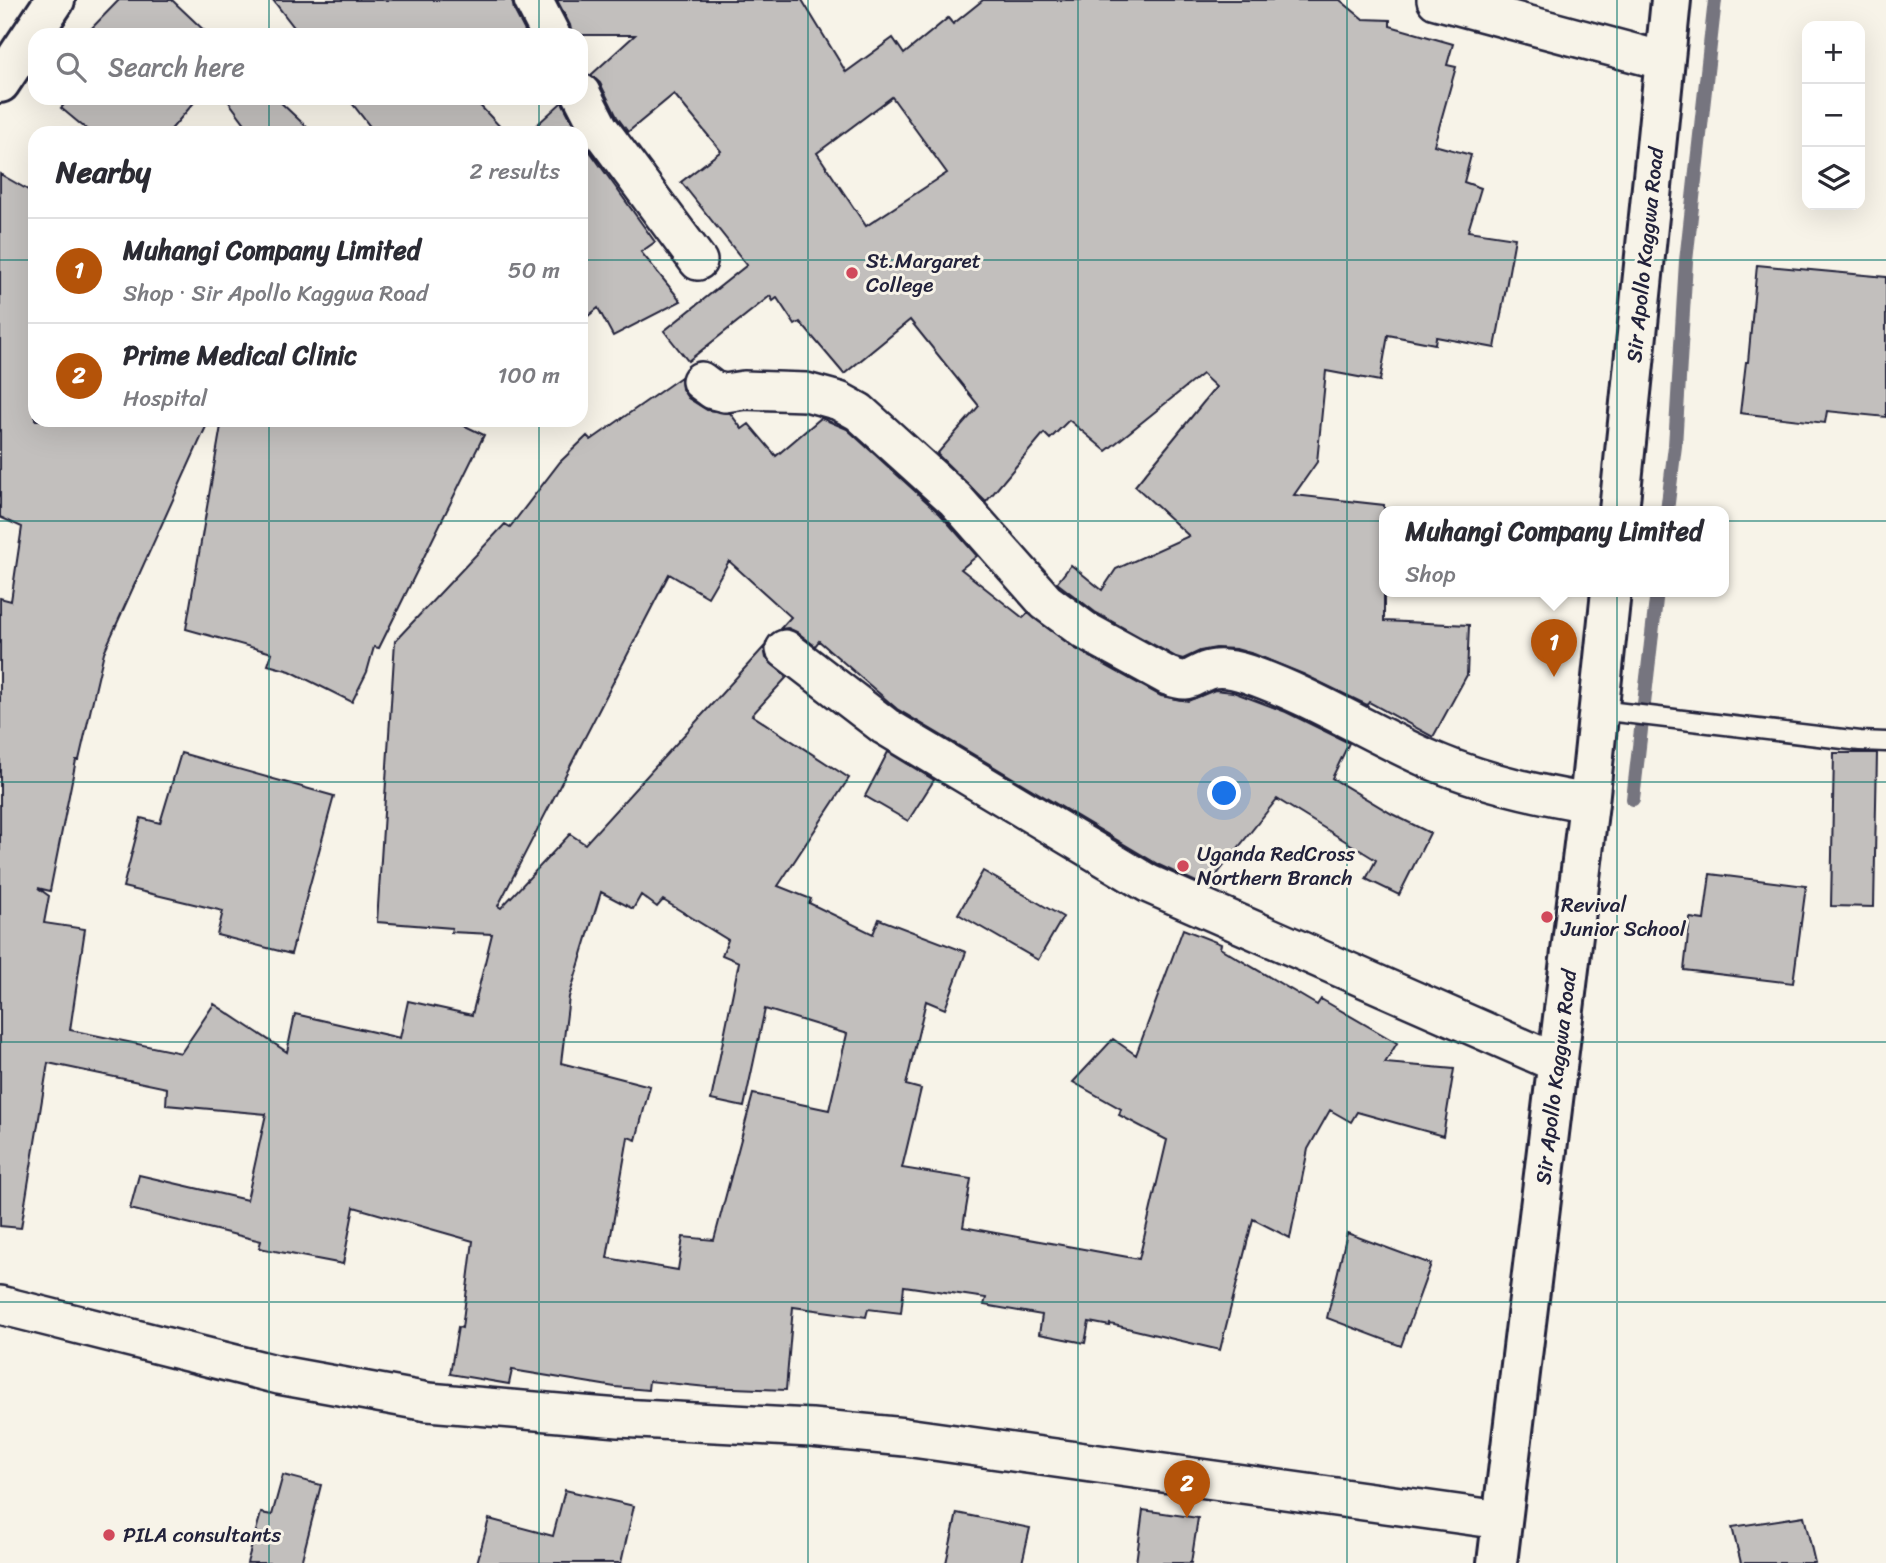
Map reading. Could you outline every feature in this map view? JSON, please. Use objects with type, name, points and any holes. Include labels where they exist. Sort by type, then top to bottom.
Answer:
[{"type":"main road","points":[[36,28],[55,0]]},
{"type":"main road","name":"Sir Apollo Kaggwa Road","points":[[1620,506],[1671,0]]},
{"type":"main road","points":[[0,83],[28,41]]},
{"type":"main road","name":"Sir Apollo Kaggwa Road","points":[[1497,1563],[1589,803],[1610,597]]},
{"type":"street","points":[[533,0],[547,28]]},
{"type":"street","points":[[1436,0],[1664,61]]},
{"type":"street","points":[[587,105],[599,128],[698,261]]},
{"type":"street","points":[[701,381],[713,390],[725,393],[744,390],[806,392],[839,401],[859,412],[955,499],[1046,602],[1084,630],[1168,676],[1182,682],[1208,670],[1244,673],[1274,684],[1431,760],[1505,787],[1589,803]]},
{"type":"street","points":[[785,649],[885,726],[1149,884],[1557,1063]]},
{"type":"street","points":[[0,1305],[279,1375],[428,1402],[619,1418],[811,1427],[905,1437],[1501,1520]]},
{"type":"lane","points":[[1599,710],[1886,742]]},
{"type":"building","points":[[119,0],[172,0],[202,28],[92,28]]},
{"type":"building","points":[[273,0],[512,0],[523,28],[295,28]]},
{"type":"building","points":[[557,0],[802,0],[846,72],[893,38],[904,54],[948,18],[953,24],[983,0],[1340,0],[1363,19],[1390,20],[1390,26],[1453,44],[1447,65],[1456,67],[1434,145],[1471,155],[1464,182],[1481,188],[1468,231],[1515,238],[1495,348],[1436,337],[1435,344],[1388,335],[1380,381],[1326,371],[1317,462],[1294,495],[1384,505],[1379,506],[1379,597],[1384,597],[1384,621],[1469,625],[1467,675],[1433,737],[1369,702],[1367,705],[1254,654],[1236,649],[1216,648],[1200,651],[1183,659],[1176,657],[1095,612],[1057,583],[1071,565],[1102,590],[1116,569],[1189,536],[1135,486],[1216,387],[1202,374],[1106,451],[1069,420],[1050,439],[1044,433],[986,502],[937,454],[979,406],[910,320],[844,374],[800,322],[795,325],[777,298],[773,301],[770,296],[688,361],[664,331],[747,265],[681,182],[721,151],[674,94],[628,132],[617,117],[600,83],[591,75],[635,35],[588,35],[588,28],[571,28]],"holes":[[[892,97],[947,173],[866,226],[817,153]]]},
{"type":"building","points":[[64,105],[192,105],[174,126],[83,126],[61,108]]},
{"type":"building","points":[[231,105],[283,105],[306,126],[247,126]]},
{"type":"building","points":[[353,105],[480,105],[499,126],[370,126]]},
{"type":"building","points":[[559,105],[564,105],[574,126],[536,126]]},
{"type":"building","points":[[588,149],[655,242],[641,252],[681,301],[613,336],[598,308],[588,316]]},
{"type":"building","points":[[0,174],[28,190],[28,427],[206,427],[104,652],[79,760],[76,760],[50,891],[38,888],[49,896],[44,923],[85,929],[70,1030],[181,1053],[214,1004],[287,1052],[295,1014],[400,1038],[408,1001],[472,1015],[492,934],[451,932],[452,928],[377,922],[395,641],[505,524],[510,527],[560,462],[587,436],[591,440],[681,377],[682,389],[688,398],[707,410],[730,413],[742,429],[749,424],[776,456],[821,418],[847,429],[940,514],[977,556],[961,569],[1023,618],[1028,613],[1074,648],[1161,696],[1188,701],[1215,690],[1233,692],[1286,712],[1349,743],[1332,778],[1430,833],[1399,895],[1366,879],[1376,860],[1277,799],[1207,887],[1159,865],[897,709],[819,641],[815,646],[797,632],[788,628],[780,629],[791,617],[729,561],[708,597],[669,574],[498,906],[501,908],[570,834],[585,844],[764,647],[766,658],[787,677],[752,715],[849,778],[778,886],[811,899],[809,903],[873,934],[879,919],[966,952],[945,1009],[926,1001],[906,1085],[921,1089],[902,1168],[971,1179],[963,1227],[1139,1259],[1167,1140],[1119,1115],[1121,1109],[1073,1082],[1113,1039],[1136,1055],[1183,929],[1221,944],[1220,948],[1317,1005],[1321,999],[1397,1043],[1385,1063],[1454,1069],[1443,1136],[1357,1112],[1351,1122],[1330,1110],[1308,1149],[1290,1238],[1253,1219],[1220,1350],[1110,1324],[1089,1322],[1085,1343],[1039,1334],[1042,1315],[984,1305],[986,1298],[904,1286],[901,1313],[868,1309],[866,1317],[793,1307],[786,1390],[707,1387],[649,1381],[648,1390],[512,1370],[509,1384],[450,1374],[458,1327],[462,1328],[473,1241],[354,1207],[343,1264],[259,1248],[261,1241],[130,1209],[139,1175],[247,1200],[266,1114],[166,1105],[167,1088],[48,1063],[21,1228],[0,1226],[0,598],[11,601],[22,527],[0,517]],"holes":[[[601,892],[633,909],[641,895],[657,907],[663,900],[728,940],[722,955],[739,962],[711,1100],[744,1107],[765,1009],[847,1034],[829,1110],[753,1094],[714,1240],[683,1237],[678,1270],[607,1258],[628,1137],[636,1140],[650,1086],[561,1063],[569,997]]]},
{"type":"building","points":[[1757,265],[1886,277],[1886,417],[1827,411],[1825,423],[1740,413],[1748,362]]},
{"type":"building","points":[[221,427],[467,427],[484,435],[379,648],[374,647],[367,672],[352,702],[290,671],[268,665],[272,653],[186,629]]},
{"type":"building","points":[[888,752],[934,780],[908,821],[865,796]]},
{"type":"building","points":[[181,753],[334,796],[291,954],[217,935],[223,911],[123,887],[141,818],[160,823]]},
{"type":"building","points":[[1834,753],[1877,753],[1874,907],[1831,906]]},
{"type":"building","points":[[983,871],[1063,917],[1038,960],[958,914]]},
{"type":"building","points":[[1710,874],[1806,886],[1793,983],[1684,970],[1690,918],[1704,920]]},
{"type":"building","points":[[1347,1233],[1431,1264],[1401,1346],[1327,1318]]},
{"type":"building","points":[[283,1475],[321,1485],[301,1563],[247,1563],[261,1513],[272,1515]]},
{"type":"building","points":[[565,1490],[634,1506],[621,1563],[477,1563],[489,1519],[553,1536]]},
{"type":"building","points":[[1143,1510],[1198,1518],[1191,1563],[1136,1563]]},
{"type":"building","points":[[957,1513],[1030,1528],[1022,1563],[946,1563]]},
{"type":"building","points":[[1804,1516],[1815,1563],[1741,1563],[1732,1527]]},
{"type":"waterway","points":[[1668,506],[1675,446],[1686,261],[1715,0]]},
{"type":"waterway","points":[[1633,799],[1656,597]]},
{"type":"place","name":"St.Margaret College","points":[[852,273]]},
{"type":"place","name":"Muhangi Company Limited","points":[[1554,677]]},
{"type":"place","name":"Uganda RedCross Northern Branch","points":[[1183,866]]},
{"type":"place","name":"Revival Junior School","points":[[1547,917]]},
{"type":"place","name":"Prime Medical Clinic","points":[[1187,1518]]},
{"type":"place","name":"PILA consultants","points":[[109,1535]]}]
